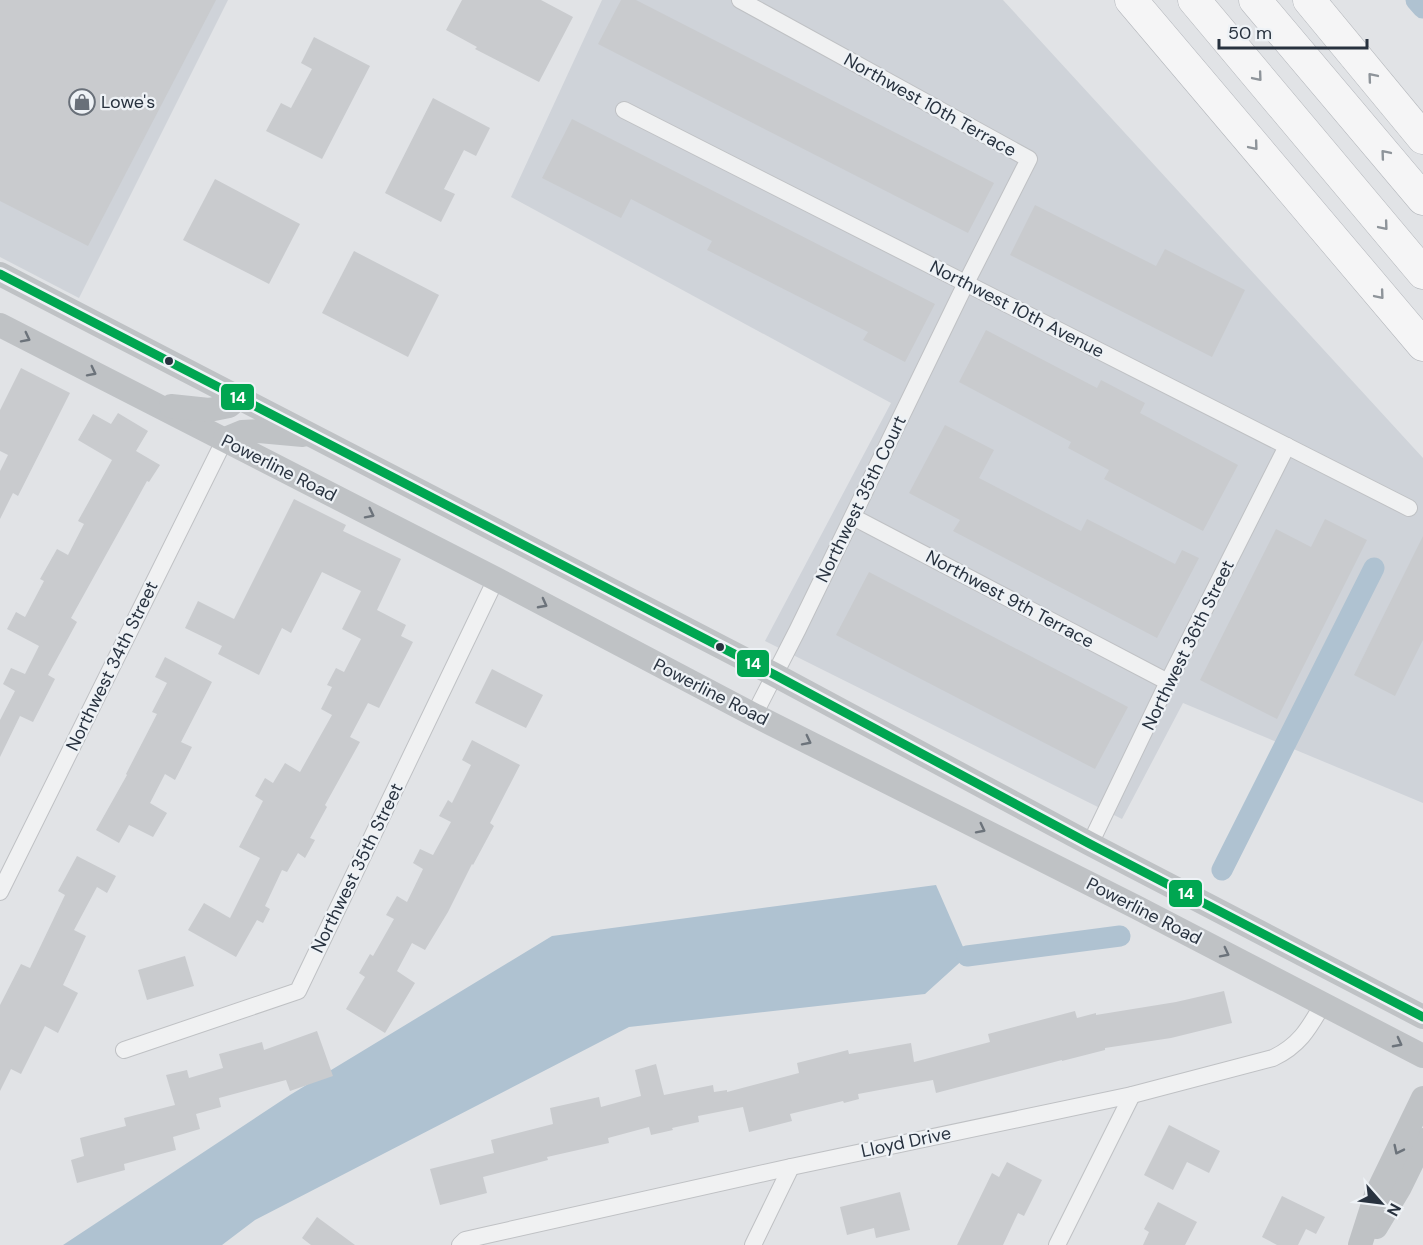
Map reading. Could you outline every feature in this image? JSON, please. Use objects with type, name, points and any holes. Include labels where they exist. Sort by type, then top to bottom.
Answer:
[{"type":"highway","points":[[1105,0],[1203,85]]},
{"type":"highway","points":[[1131,0],[1423,345]]},
{"type":"highway","points":[[1194,0],[1423,273]]},
{"type":"highway","points":[[1255,0],[1423,199]]},
{"type":"highway","points":[[1309,0],[1423,138]]},
{"type":"main road","name":"Powerline Road","points":[[0,274],[775,675],[1090,844],[1423,1017]]},
{"type":"main road","name":"Powerline Road","points":[[0,325],[496,579],[754,715],[1136,907],[1423,1056]]},
{"type":"main road","points":[[157,405],[209,411],[229,406],[240,397]]},
{"type":"main road","points":[[225,439],[242,432],[259,431],[314,436]]},
{"type":"main road","points":[[1360,1245],[1376,1195],[1423,1098]]},
{"type":"main road","points":[[1365,1245],[1400,1187],[1423,1140]]},
{"type":"street","name":"Northwest 10th Terrace","points":[[741,0],[1029,159],[966,283]]},
{"type":"street","name":"Northwest 10th Avenue","points":[[624,110],[1409,508]]},
{"type":"street","name":"Northwest 35th Court","points":[[754,715],[966,283]]},
{"type":"street","name":"Northwest 34th Street","points":[[0,892],[225,439]]},
{"type":"street","name":"Northwest 36th Street","points":[[1090,844],[1168,682],[1287,446]]},
{"type":"street","name":"Northwest 9th Terrace","points":[[853,517],[1168,682]]},
{"type":"street","name":"Northwest 35th Street","points":[[124,1050],[298,991],[496,579]]},
{"type":"street","name":"Lloyd Drive","points":[[462,1243],[791,1167],[1132,1095],[1263,1060],[1290,1049],[1304,1036],[1323,1004]]},
{"type":"street","points":[[1057,1245],[1132,1095]]},
{"type":"street","points":[[753,1245],[791,1167]]},
{"type":"shaded area","name":"Lowe's","points":[[0,0],[228,0],[79,298],[0,257]]},
{"type":"shaded area","points":[[602,0],[1003,0],[1423,458],[1423,803],[1183,703],[1122,819],[765,641],[891,403],[511,197]]},
{"type":"water","points":[[936,885],[967,956],[925,994],[629,1027],[255,1220],[222,1245],[63,1245],[290,1095],[552,936]]},
{"type":"building","name":"Lowe's","points":[[0,0],[216,0],[88,246],[0,201]]},
{"type":"building","points":[[462,0],[541,0],[573,17],[539,82],[475,49],[477,47],[446,30]]},
{"type":"building","points":[[621,0],[636,0],[994,183],[968,233],[598,44]]},
{"type":"building","points":[[314,37],[370,66],[322,159],[266,131],[281,103],[291,108],[312,69],[301,63]]},
{"type":"building","points":[[433,98],[490,128],[476,156],[464,150],[444,189],[455,194],[441,222],[385,193]]},
{"type":"building","points":[[572,119],[935,304],[905,362],[863,340],[868,332],[707,250],[712,241],[631,199],[621,218],[542,178]]},
{"type":"building","points":[[215,179],[300,224],[269,284],[183,240]]},
{"type":"building","points":[[1035,205],[1156,266],[1165,249],[1245,290],[1212,357],[1010,255]]},
{"type":"building","points":[[354,251],[439,295],[408,357],[322,313]]},
{"type":"building","points":[[986,330],[1097,388],[1101,380],[1145,403],[1140,413],[1238,465],[1203,531],[1104,479],[1109,470],[1068,448],[1071,442],[959,382]]},
{"type":"building","points":[[21,368],[70,393],[18,496],[13,493],[0,519],[0,471],[8,455],[0,451],[0,410]]},
{"type":"building","points":[[118,413],[148,431],[136,451],[160,465],[149,482],[147,481],[71,618],[77,622],[48,675],[55,679],[33,722],[20,716],[0,757],[0,720],[15,691],[3,684],[11,668],[25,674],[39,646],[7,629],[16,612],[25,617],[44,581],[40,579],[57,549],[68,555],[84,524],[78,521],[112,460],[78,440],[93,414],[111,424]]},
{"type":"building","points":[[945,425],[994,450],[979,478],[1081,531],[1087,519],[1175,564],[1182,550],[1199,558],[1157,638],[953,531],[960,520],[909,493]]},
{"type":"building","points":[[294,499],[346,525],[343,531],[401,559],[377,610],[406,625],[401,636],[413,642],[379,708],[368,703],[350,737],[360,742],[325,805],[327,807],[310,838],[315,840],[305,858],[298,853],[287,872],[282,870],[265,906],[270,909],[263,923],[257,920],[236,957],[188,930],[204,903],[230,918],[260,858],[239,847],[263,801],[255,796],[265,778],[273,783],[285,763],[300,772],[332,715],[321,709],[332,687],[327,685],[336,668],[344,672],[361,639],[342,629],[361,591],[322,572],[291,633],[282,628],[259,675],[218,654],[222,646],[185,628],[198,601],[234,619]]},
{"type":"building","points":[[1325,519],[1367,540],[1277,719],[1200,680],[1276,529],[1311,547]]},
{"type":"building","points":[[1423,536],[1423,640],[1395,696],[1354,675]]},
{"type":"building","points":[[869,572],[1128,707],[1095,769],[836,635]]},
{"type":"building","points":[[165,657],[212,682],[181,742],[192,747],[175,780],[165,774],[150,803],[167,813],[153,837],[129,825],[119,843],[96,830],[127,775],[157,714],[152,712],[167,683],[155,677]]},
{"type":"building","points":[[492,669],[543,695],[526,728],[475,703]]},
{"type":"building","points":[[472,740],[520,765],[490,823],[494,826],[448,912],[425,950],[412,943],[397,971],[415,983],[385,1033],[346,1009],[365,977],[359,973],[370,954],[373,956],[394,919],[386,915],[397,896],[407,902],[423,869],[413,863],[420,849],[433,855],[451,822],[439,816],[448,800],[452,803],[471,765],[462,760]]},
{"type":"building","points":[[77,856],[116,876],[107,893],[97,887],[74,930],[86,936],[63,985],[78,993],[58,1033],[45,1026],[21,1074],[11,1069],[0,1091],[0,1005],[21,964],[30,968],[65,895],[58,891]]},
{"type":"building","points":[[185,956],[194,986],[147,1000],[138,970]]},
{"type":"building","points":[[1224,991],[1232,1023],[1171,1038],[1105,1048],[1105,1050],[936,1093],[933,1080],[858,1094],[859,1099],[790,1114],[792,1121],[749,1132],[743,1107],[698,1116],[699,1122],[651,1135],[649,1127],[608,1138],[609,1143],[547,1157],[548,1160],[483,1177],[487,1193],[440,1205],[430,1169],[494,1153],[491,1140],[553,1124],[550,1108],[599,1097],[601,1107],[641,1096],[635,1070],[656,1064],[664,1095],[713,1085],[714,1092],[727,1090],[727,1092],[799,1073],[797,1063],[848,1050],[849,1054],[911,1043],[914,1062],[990,1042],[988,1034],[1075,1011],[1077,1018],[1096,1013],[1096,1015],[1176,1002]]},
{"type":"building","points":[[317,1031],[333,1076],[290,1091],[286,1080],[219,1098],[221,1107],[196,1114],[200,1129],[173,1137],[176,1150],[124,1164],[125,1170],[77,1183],[71,1160],[84,1156],[80,1138],[126,1126],[124,1118],[175,1105],[166,1075],[187,1070],[189,1078],[223,1068],[219,1054],[262,1042],[264,1050]]},
{"type":"building","points":[[1169,1125],[1220,1151],[1209,1173],[1187,1162],[1173,1190],[1144,1175]]},
{"type":"building","points":[[1007,1162],[1042,1180],[1024,1216],[1018,1213],[1003,1245],[957,1245],[992,1173],[999,1177]]},
{"type":"building","points":[[900,1192],[910,1230],[876,1238],[874,1228],[847,1235],[840,1207]]},
{"type":"building","points":[[1282,1196],[1325,1217],[1316,1234],[1306,1229],[1298,1245],[1277,1245],[1262,1237]]},
{"type":"building","points":[[1158,1202],[1197,1222],[1185,1245],[1143,1245],[1149,1232],[1144,1229]]},
{"type":"building","points":[[317,1217],[355,1245],[311,1245],[302,1238]]},
{"type":"waterway","points":[[1416,0],[1423,8]]},
{"type":"waterway","points":[[1222,870],[1374,568]]},
{"type":"waterway","points":[[967,956],[1120,936]]},
{"type":"transit line","name":"14","points":[[0,274],[775,675],[1090,844],[1423,1017]]},
{"type":"place","name":"Lowe's","points":[[82,102]]}]
